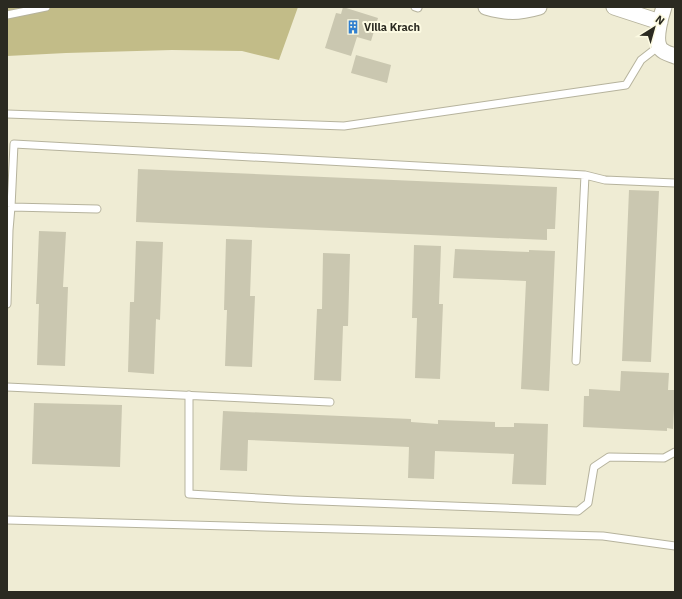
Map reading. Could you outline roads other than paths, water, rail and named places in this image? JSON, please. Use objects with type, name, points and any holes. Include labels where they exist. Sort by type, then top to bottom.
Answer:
[{"type":"street","points":[[486,7],[503,12],[525,11],[539,7]]},
{"type":"street","points":[[614,7],[660,22]]},
{"type":"street","points":[[664,7],[658,36],[659,46],[664,52],[675,56]]},
{"type":"lane","points":[[7,15],[46,7]]},
{"type":"lane","points":[[7,114],[344,126],[626,85],[641,60],[659,46]]},
{"type":"lane","points":[[7,304],[8,230],[11,207],[14,144],[585,175],[605,180],[675,183]]},
{"type":"lane","points":[[576,361],[585,175]]},
{"type":"lane","points":[[11,207],[97,209]]},
{"type":"lane","points":[[7,387],[330,402]]},
{"type":"lane","points":[[189,395],[189,494],[294,500],[578,511],[588,503],[594,467],[609,456],[664,458],[675,452]]},
{"type":"lane","points":[[7,520],[603,536],[675,546]]},
{"type":"place","name":"Villa Krach","points":[[353,27]]}]
